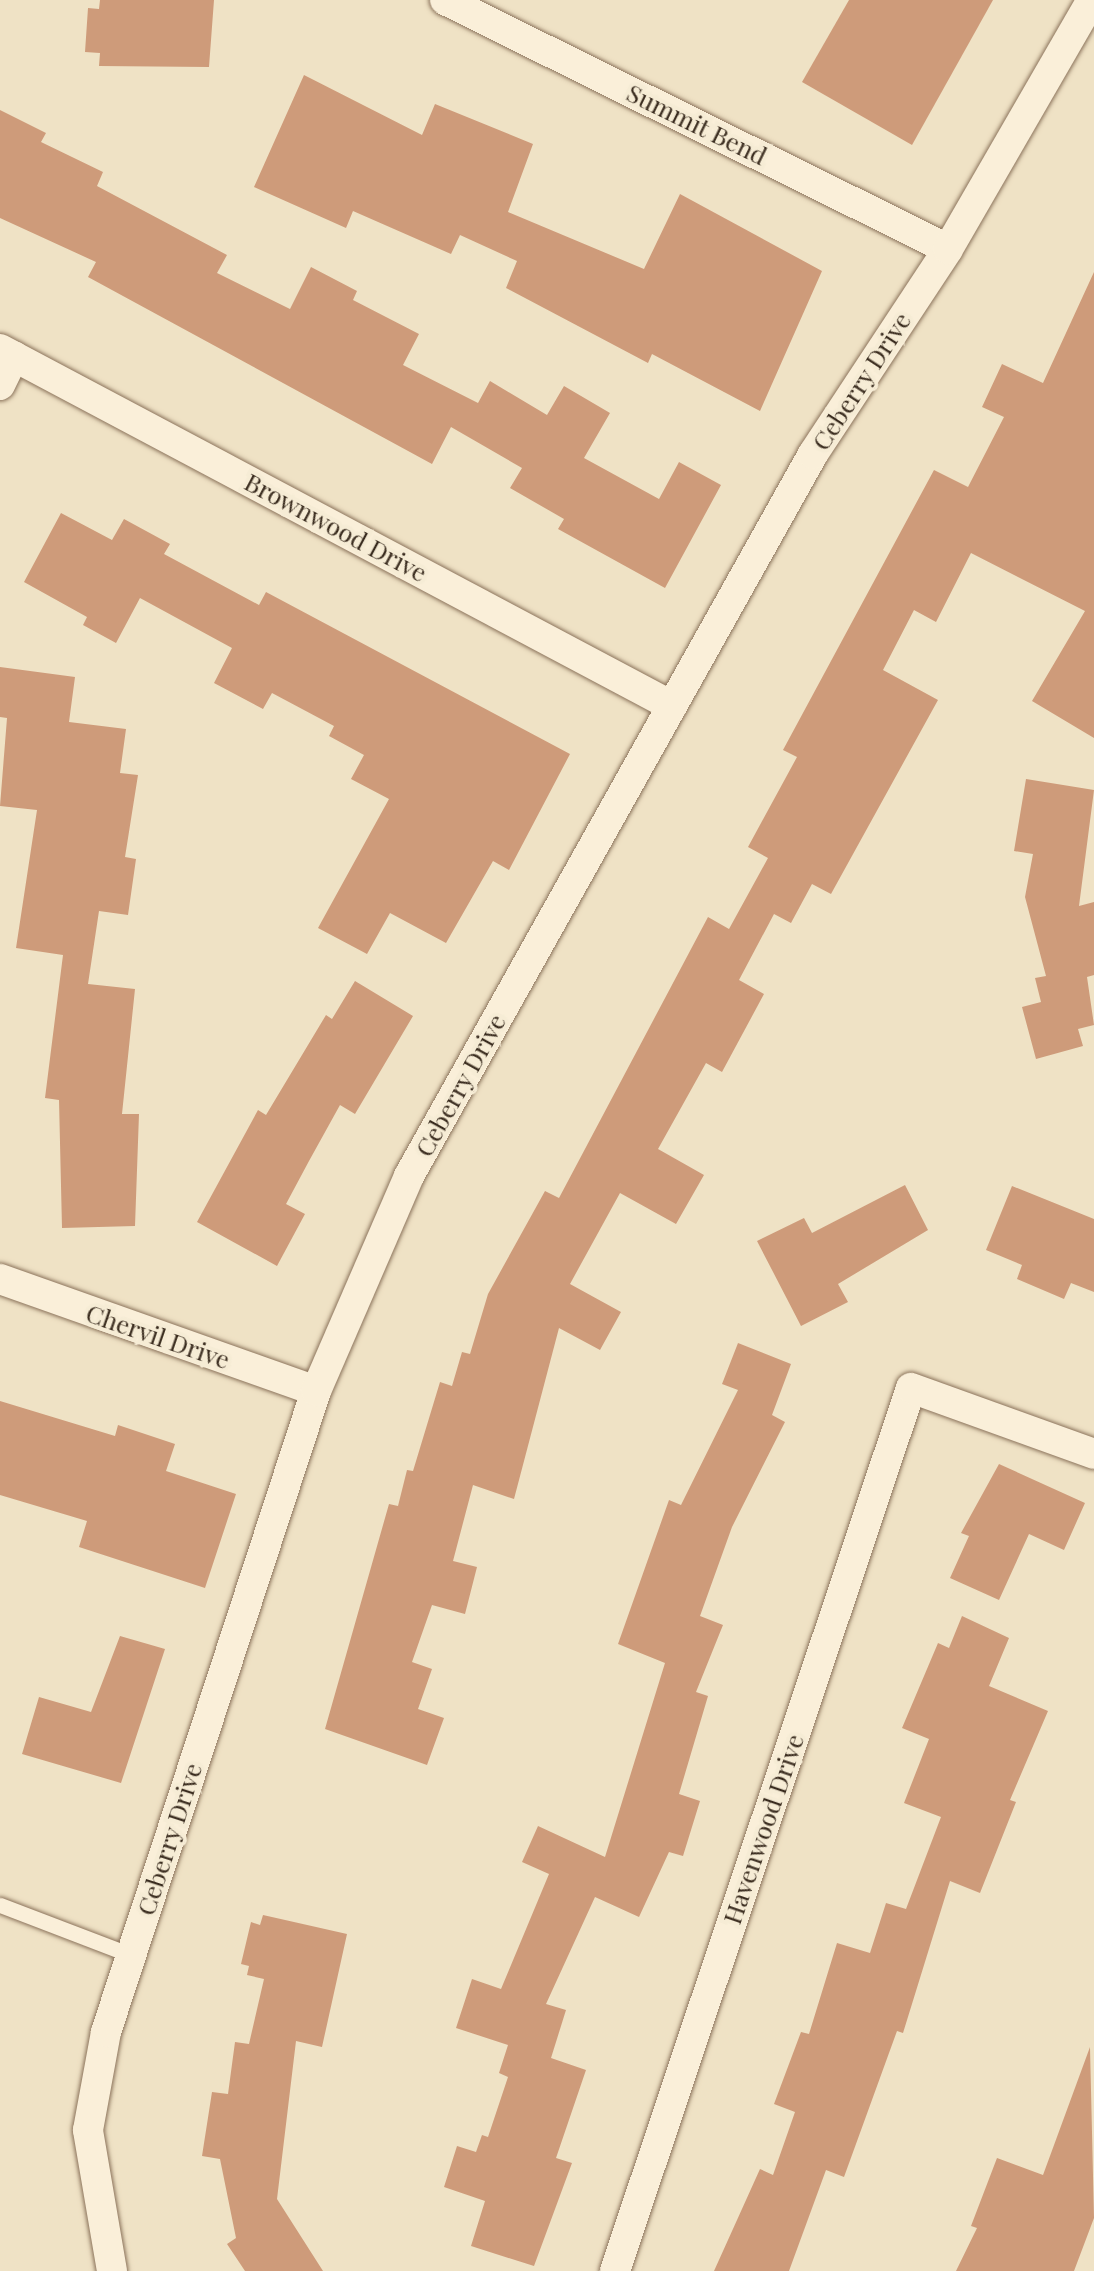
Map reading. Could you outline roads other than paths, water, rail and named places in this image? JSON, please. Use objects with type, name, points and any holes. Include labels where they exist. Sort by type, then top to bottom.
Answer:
[{"type":"street","name":"Summit Bend","points":[[445,0],[948,249]]},
{"type":"street","name":"Ceberry Drive","points":[[112,2271],[88,2130],[106,2032],[316,1391],[409,1176],[812,454],[948,249],[1092,0]]},
{"type":"street","name":"Brownwood Drive","points":[[7,353],[672,706]]},
{"type":"street","points":[[0,385],[7,353]]},
{"type":"street","name":"Chervil Drive","points":[[0,1279],[316,1391]]},
{"type":"street","name":"Havenwood Drive","points":[[615,2271],[911,1388],[1094,1454]]},
{"type":"lane","points":[[0,1905],[131,1955]]}]
